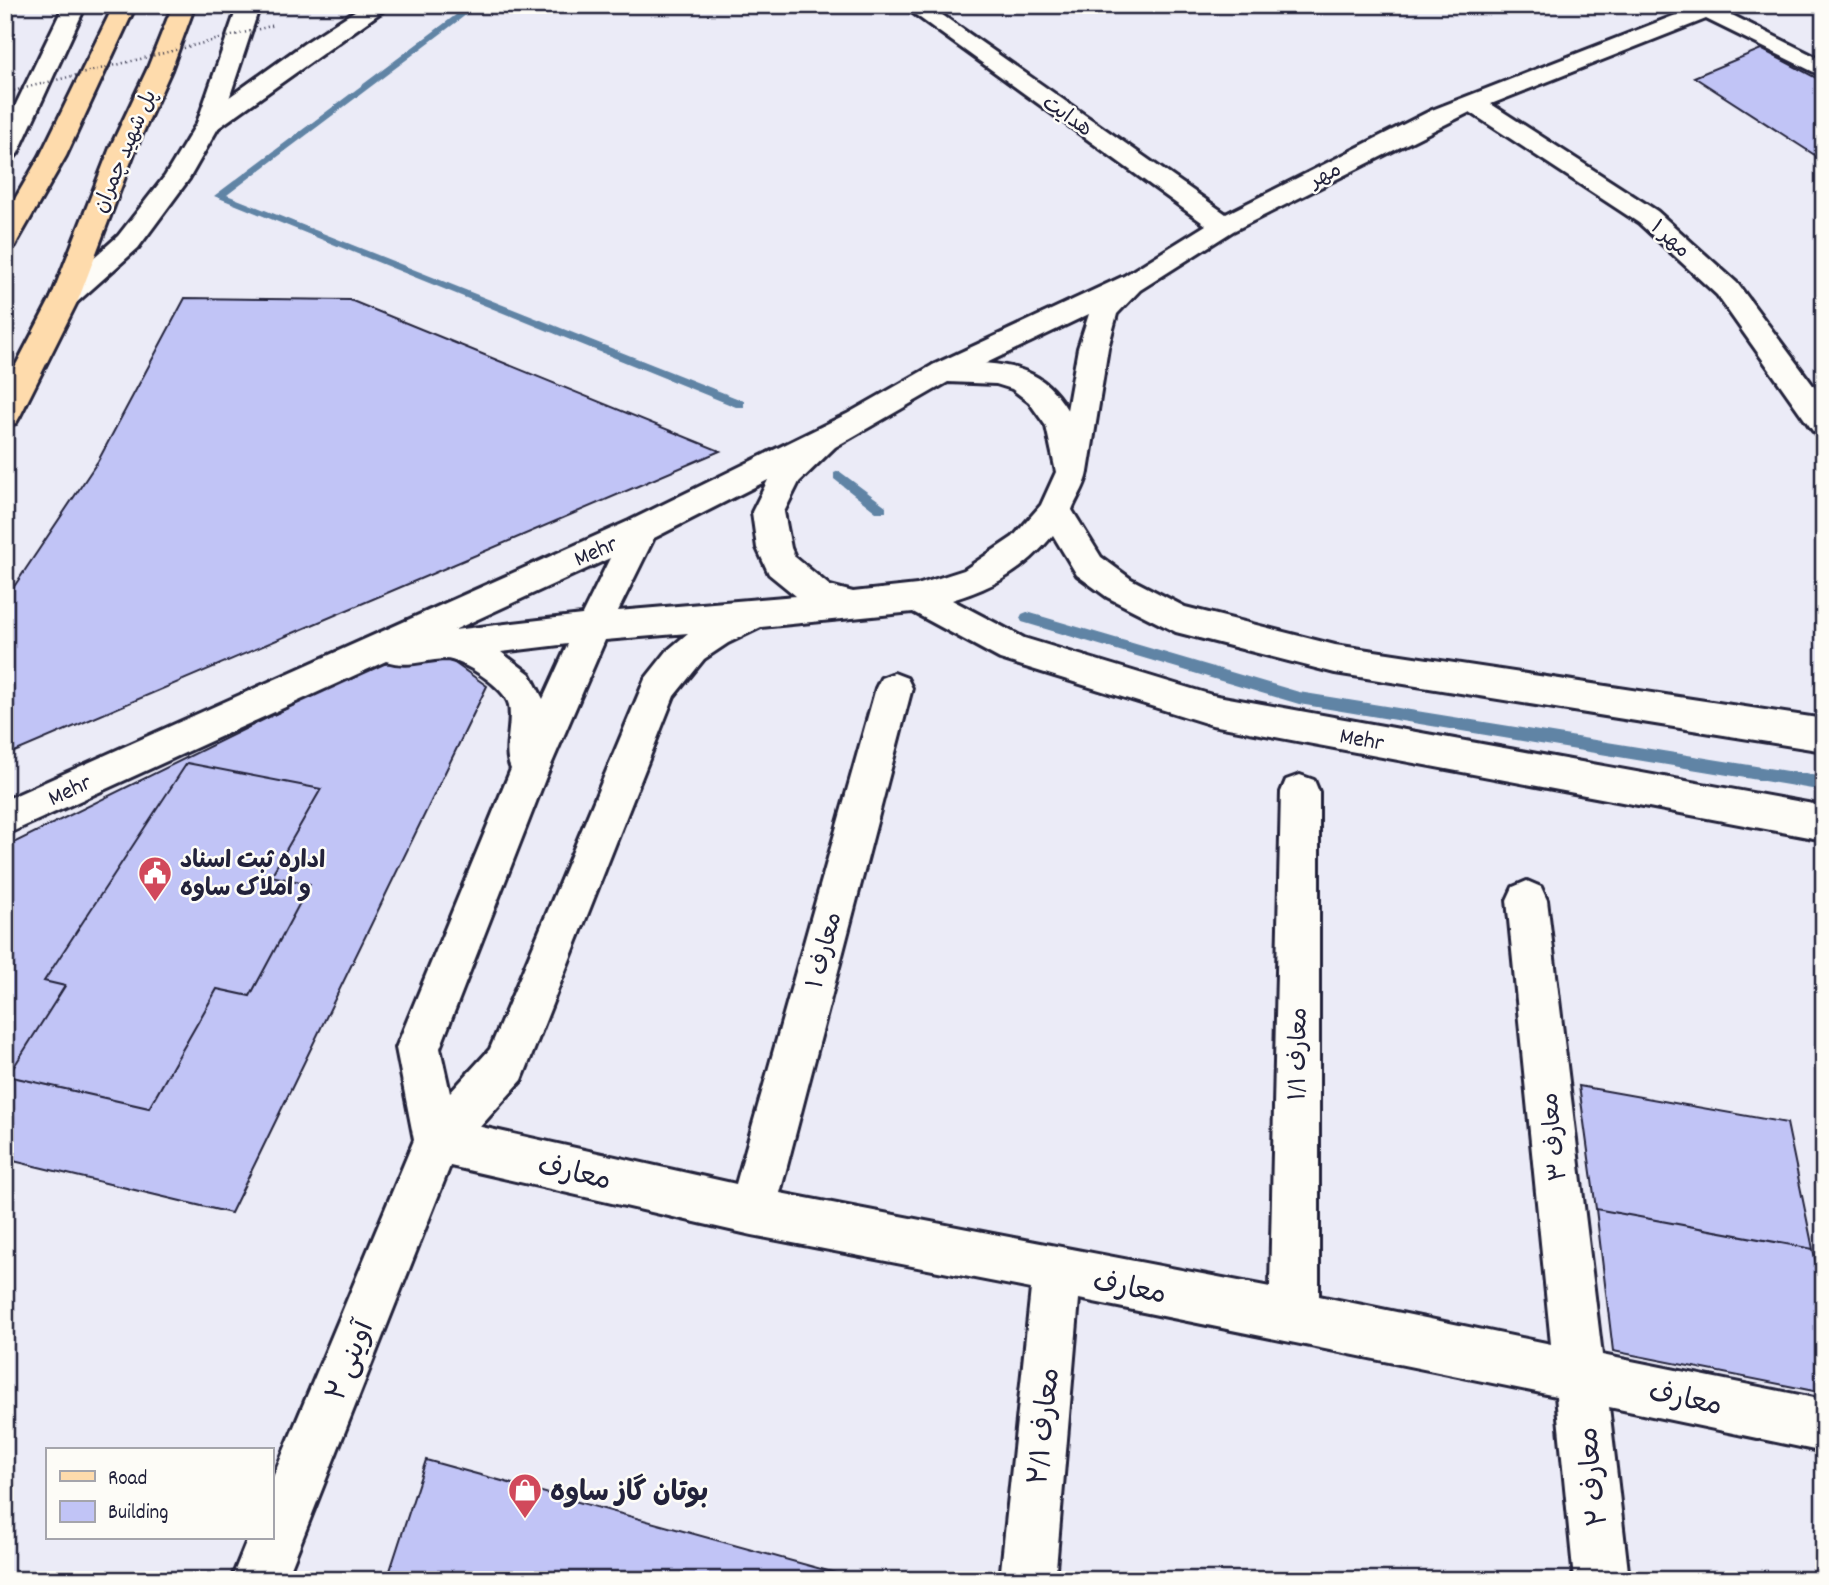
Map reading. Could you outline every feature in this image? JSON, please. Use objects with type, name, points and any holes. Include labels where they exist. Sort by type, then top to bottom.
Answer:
[{"type":"main road","points":[[5,240],[53,156],[125,5]]},
{"type":"main road","name":"پل شهید چمران","points":[[5,416],[65,298],[123,148],[159,70],[184,5]]},
{"type":"street","points":[[5,153],[75,5]]},
{"type":"street","points":[[65,298],[128,242],[176,179],[209,123],[249,5]]},
{"type":"street","points":[[209,123],[284,68],[380,5]]},
{"type":"street","name":"هدایت","points":[[913,5],[1224,225]]},
{"type":"street","points":[[1715,8],[1824,70]]},
{"type":"street","name":"مهر","points":[[825,438],[943,372],[1133,282],[1224,225],[1441,115],[1715,8]]},
{"type":"street","name":"مهر ۱","points":[[1473,103],[1648,217],[1727,289],[1824,423]]},
{"type":"street","name":"Mehr","points":[[362,655],[593,627],[917,598],[976,580],[1025,546],[1055,511],[1072,472],[1093,348],[1104,311],[1133,282]]},
{"type":"street","points":[[943,372],[997,374],[1023,382],[1040,395],[1061,424],[1072,472]]},
{"type":"street","points":[[825,438],[788,475],[768,512],[774,548],[780,565],[821,597],[853,605]]},
{"type":"street","name":"Mehr","points":[[5,818],[640,530],[825,438]]},
{"type":"street","points":[[1055,511],[1089,566],[1119,588],[1176,618],[1335,659],[1824,735]]},
{"type":"street","points":[[437,1140],[418,1048],[526,779],[593,627],[640,530]]},
{"type":"street","name":"Mehr","points":[[917,598],[1013,649],[1212,710],[1824,823]]},
{"type":"street","points":[[437,1140],[506,1064],[658,689],[676,663],[711,633],[762,611]]},
{"type":"street","points":[[453,645],[495,667],[520,686],[527,703],[526,779]]},
{"type":"street","name":"معارف ۱","points":[[752,1212],[894,688]]},
{"type":"street","name":"معارف ۱/۱","points":[[1294,1316],[1300,792]]},
{"type":"street","name":"معارف ۳","points":[[1527,900],[1580,1375]]},
{"type":"street","name":"معارف","points":[[437,1140],[752,1212],[1294,1316],[1824,1426]]},
{"type":"street","name":"۲ آوینی","points":[[258,1580],[437,1140]]},
{"type":"street","name":"معارف ۲/۱","points":[[1027,1580],[1057,1272]]},
{"type":"street","name":"معارف ۲","points":[[1580,1375],[1602,1580]]},
{"type":"path","points":[[5,93],[275,25]]},
{"type":"building","points":[[1761,49],[1824,82],[1824,161],[1694,77]]},
{"type":"building","points":[[185,298],[350,300],[720,451],[5,756],[5,600],[98,461]]},
{"type":"building","points":[[446,657],[487,686],[231,1213],[5,1159],[5,847],[375,665]]},
{"type":"building","points":[[187,763],[321,789],[271,876],[310,884],[250,996],[217,989],[149,1108],[8,1076],[65,986],[44,981]]},
{"type":"building","points":[[1579,1086],[1787,1123],[1813,1249],[1596,1209]]},
{"type":"building","points":[[1596,1209],[1813,1249],[1824,1301],[1824,1393],[1613,1351]]},
{"type":"building","name":"بوتان گاز ساوه","points":[[426,1460],[861,1580],[387,1580]]},
{"type":"waterway","points":[[475,5],[219,196],[740,404]]},
{"type":"waterway","points":[[839,476],[881,509]]},
{"type":"waterway","points":[[1027,618],[1299,698],[1824,784]]},
{"type":"place","name":"اداره ثبت اسناد و املاک ساوه","points":[[155,903]]},
{"type":"place","name":"بوتان گاز ساوه","points":[[525,1520]]}]
